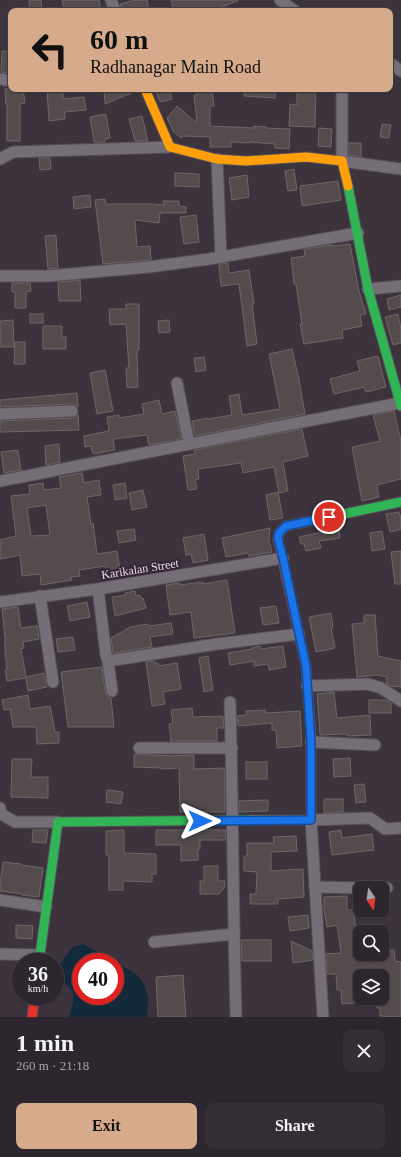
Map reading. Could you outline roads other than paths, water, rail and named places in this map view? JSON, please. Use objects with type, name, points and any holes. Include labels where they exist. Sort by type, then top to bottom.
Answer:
[{"type":"street","points":[[280,0],[291,8]]},
{"type":"street","points":[[146,92],[170,147]]},
{"type":"street","points":[[0,482],[189,444],[401,404],[368,289],[358,233],[342,161],[342,92]]},
{"type":"street","points":[[0,159],[14,152],[170,147],[217,159],[246,160],[306,157],[401,169]]},
{"type":"street","points":[[217,159],[221,257]]},
{"type":"street","points":[[0,276],[48,276],[141,268],[221,257],[358,233]]},
{"type":"street","points":[[368,289],[401,286]]},
{"type":"street","points":[[176,383],[189,444]]},
{"type":"street","points":[[0,414],[72,411]]},
{"type":"street","points":[[322,1017],[311,820],[311,742],[306,666],[278,538],[279,533],[286,526],[401,502],[401,505]]},
{"type":"street","name":"Karikalan Street","points":[[0,602],[98,589],[283,558]]},
{"type":"street","points":[[98,589],[112,691]]},
{"type":"street","points":[[40,596],[53,682]]},
{"type":"street","points":[[108,661],[217,644],[299,634]]},
{"type":"street","points":[[307,686],[368,684],[381,688],[401,701]]},
{"type":"street","points":[[230,702],[236,1017]]},
{"type":"street","points":[[311,742],[375,745]]},
{"type":"street","points":[[139,748],[232,748]]},
{"type":"street","points":[[0,808],[1,814],[15,822],[232,821],[370,818],[385,829],[401,828]]},
{"type":"street","points":[[41,953],[58,822]]},
{"type":"street","points":[[315,887],[353,888]]},
{"type":"street","points":[[0,900],[46,907]]},
{"type":"street","points":[[154,942],[234,934]]},
{"type":"street","points":[[0,954],[12,956]]},
{"type":"street","points":[[32,1017],[34,1005]]},
{"type":"water","points":[[83,944],[99,953],[72,953],[72,991],[64,982],[64,958],[73,947]]},
{"type":"water","points":[[124,967],[135,973],[144,984],[148,1001],[147,1017],[69,1017],[72,1005],[124,1005]]}]
